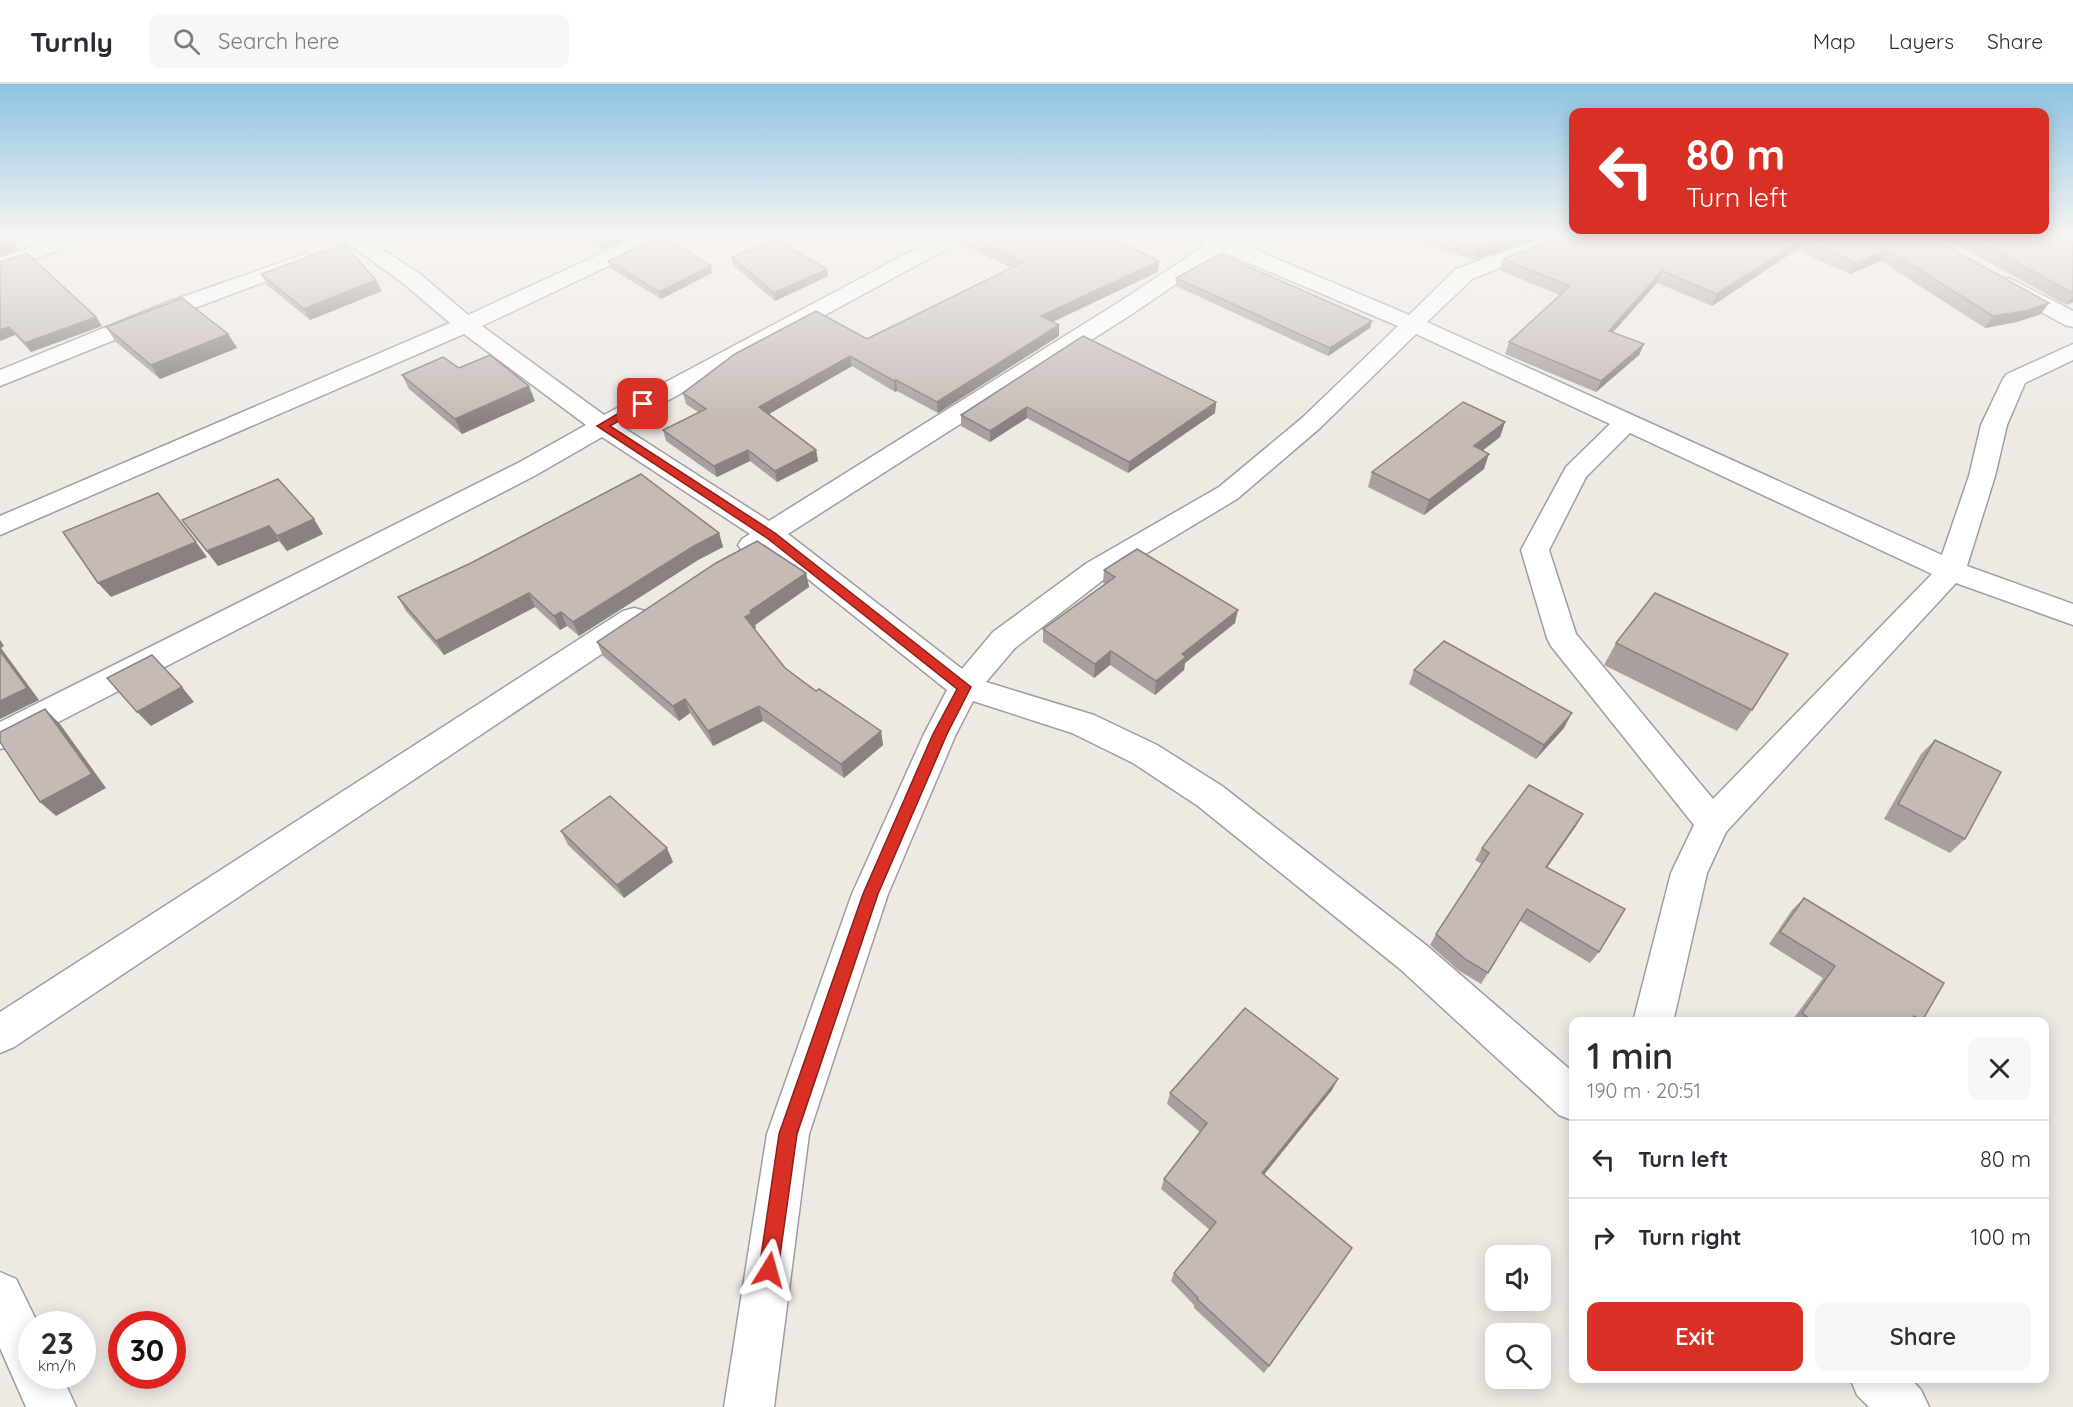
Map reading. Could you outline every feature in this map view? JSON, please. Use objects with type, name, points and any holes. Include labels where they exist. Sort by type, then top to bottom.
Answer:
[{"type":"street","points":[[0,379],[199,298]]},
{"type":"street","points":[[434,298],[466,325],[603,426],[771,535],[964,687],[1083,723],[1145,754],[1210,796],[1413,957],[1569,1097]]},
{"type":"street","points":[[0,526],[524,298]]},
{"type":"street","points":[[0,737],[527,469],[841,298]]},
{"type":"street","points":[[729,557],[771,535],[1139,298]]},
{"type":"street","points":[[1352,298],[1629,421],[1951,571],[2073,615]]},
{"type":"street","points":[[749,1407],[788,1134],[870,894],[940,734],[964,687],[1004,640],[1097,570],[1228,493],[1311,423],[1441,298]]},
{"type":"street","points":[[2032,298],[2073,320]]},
{"type":"street","points":[[1654,1017],[1689,873],[1712,823],[1951,571],[1982,476],[1994,425],[2015,379],[2073,351]]},
{"type":"street","points":[[1629,421],[1575,473],[1535,550],[1562,638],[1712,823]]},
{"type":"street","points":[[0,1034],[659,601]]},
{"type":"street","points":[[0,1294],[18,1333]]},
{"type":"street","points":[[1879,1383],[1904,1407]]},
{"type":"street","points":[[43,1389],[51,1407]]},
{"type":"building","points":[[0,298],[75,298],[96,317],[25,343],[9,327],[0,330]]},
{"type":"building","points":[[182,298],[228,334],[151,365],[106,327]]},
{"type":"building","points":[[290,298],[332,298],[304,309]]},
{"type":"building","points":[[951,298],[1080,298],[1041,316],[1059,325],[937,402],[850,356],[759,407],[816,450],[775,471],[748,450],[714,466],[663,430],[706,409],[683,393],[735,354],[816,311],[867,339]]},
{"type":"building","points":[[1219,298],[1319,298],[1372,321],[1330,348]]},
{"type":"building","points":[[1557,298],[1638,298],[1609,331],[1644,344],[1601,381],[1509,342]]},
{"type":"building","points":[[1964,298],[2040,298],[2049,303],[2025,311],[1993,316]]},
{"type":"building","points":[[1083,336],[1216,402],[1129,462],[1027,407],[990,431],[961,415]]},
{"type":"building","points":[[490,355],[529,386],[455,419],[402,375],[443,357],[459,368]]},
{"type":"building","points":[[1463,402],[1505,422],[1474,446],[1489,454],[1429,500],[1372,472]]},
{"type":"building","points":[[641,474],[719,533],[694,546],[573,622],[561,612],[554,616],[529,593],[436,641],[398,597],[471,563]]},
{"type":"building","points":[[278,479],[314,519],[277,536],[269,526],[207,551],[182,520]]},
{"type":"building","points":[[158,493],[196,542],[98,583],[63,532]]},
{"type":"building","points":[[757,541],[806,573],[750,611],[752,613],[745,617],[785,668],[816,691],[819,689],[881,731],[841,764],[759,706],[708,731],[685,699],[673,706],[597,642],[716,563]]},
{"type":"building","points":[[1137,549],[1238,610],[1182,654],[1186,657],[1156,681],[1111,651],[1095,664],[1043,629],[1115,577],[1104,570]]},
{"type":"building","points":[[1655,593],[1788,654],[1752,710],[1616,643]]},
{"type":"building","points":[[1444,641],[1572,713],[1544,745],[1414,670]]},
{"type":"building","points":[[0,651],[27,688],[0,701]]},
{"type":"building","points":[[152,655],[182,687],[137,712],[107,678]]},
{"type":"building","points":[[45,709],[92,774],[40,802],[0,742],[0,732]]},
{"type":"building","points":[[1935,740],[2001,772],[1965,839],[1898,804]]},
{"type":"building","points":[[1529,785],[1583,814],[1546,867],[1625,909],[1599,952],[1527,909],[1488,973],[1465,959],[1436,934],[1489,853],[1482,848]]},
{"type":"building","points":[[610,796],[667,848],[617,885],[561,831]]},
{"type":"building","points":[[1804,898],[1944,983],[1924,1017],[1807,1017],[1802,1013],[1835,966],[1780,932]]},
{"type":"building","points":[[1245,1008],[1338,1079],[1262,1173],[1352,1248],[1269,1366],[1197,1299],[1174,1273],[1216,1222],[1164,1179],[1207,1123],[1170,1093]]},
{"type":"route","points":[[643,404],[603,426],[771,535],[964,687],[940,734],[870,894],[788,1134],[769,1270]]}]
